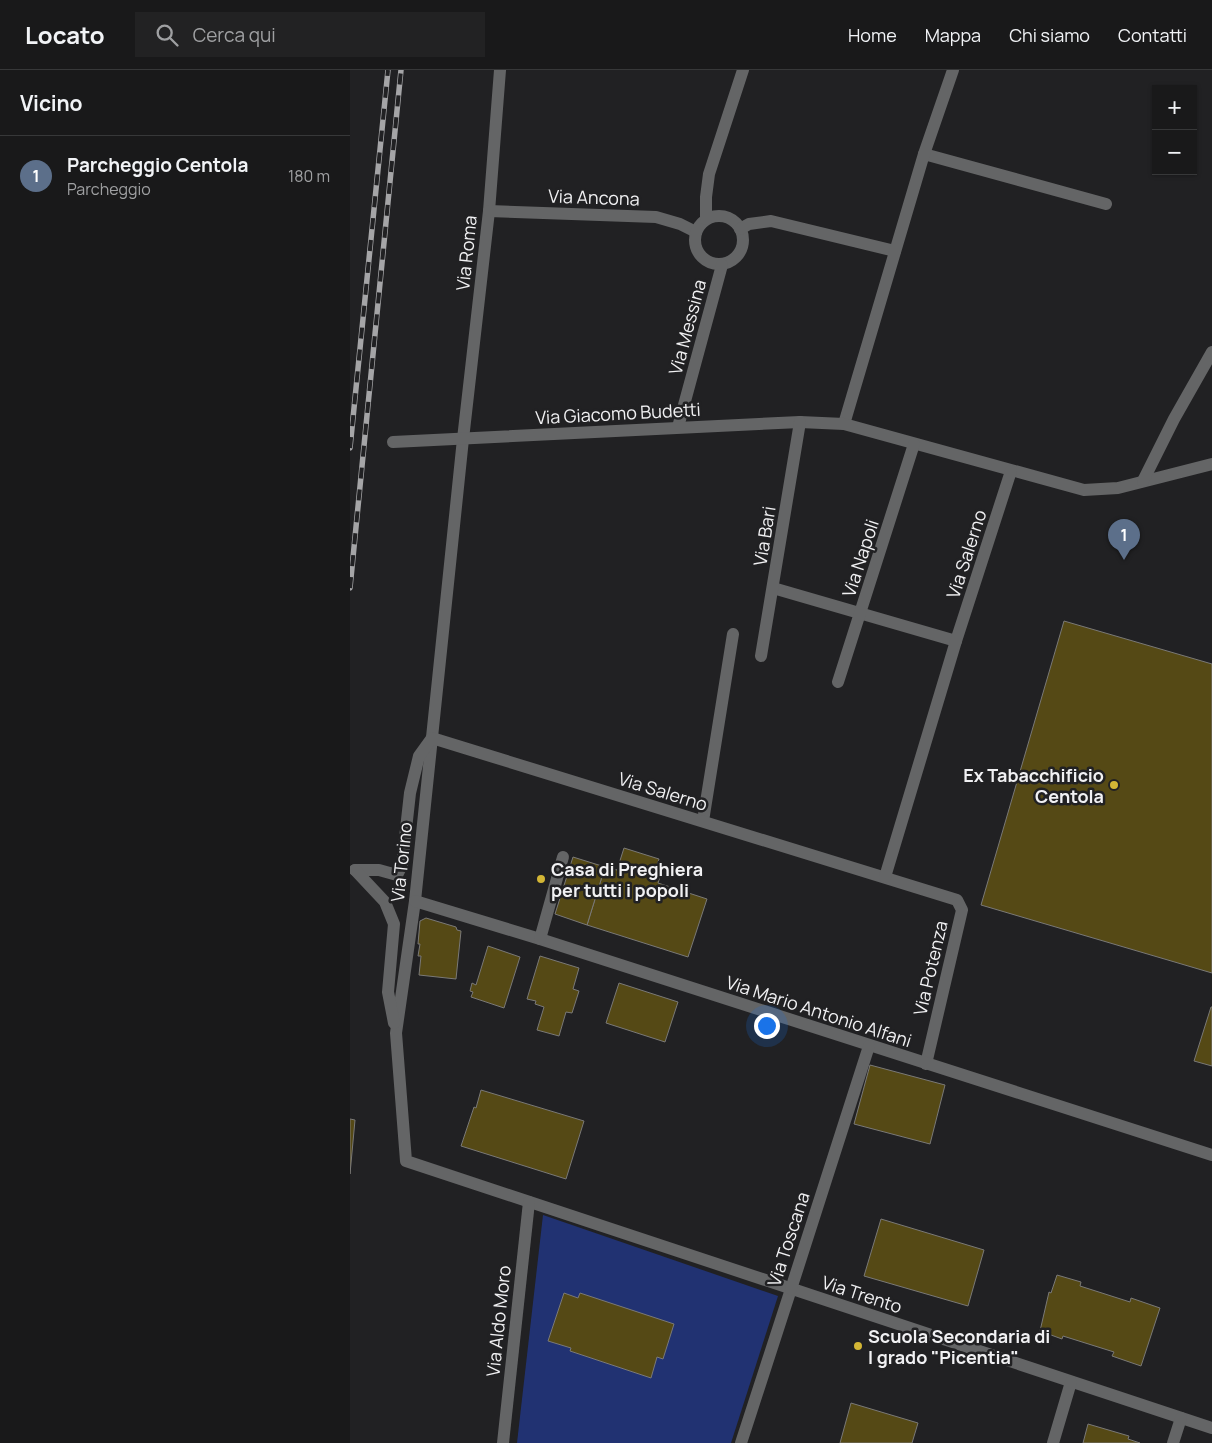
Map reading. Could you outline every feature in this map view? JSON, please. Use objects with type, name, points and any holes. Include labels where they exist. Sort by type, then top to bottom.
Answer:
[{"type":"street","name":"Via Roma","points":[[463,439],[489,211],[500,70]]},
{"type":"street","points":[[706,219],[709,174],[743,70]]},
{"type":"street","points":[[844,424],[924,154],[953,70]]},
{"type":"street","points":[[924,154],[1106,204]]},
{"type":"street","name":"Via Ancona","points":[[489,211],[656,217],[680,224],[696,232]]},
{"type":"street","points":[[696,232],[700,224],[714,216],[729,218],[740,229],[749,224],[771,221],[895,251]]},
{"type":"street","name":"Via Messina","points":[[696,232],[694,240],[700,256],[706,261],[722,265],[736,258],[741,251],[743,244],[740,229]]},
{"type":"street","name":"Via Messina","points":[[678,427],[722,265]]},
{"type":"street","points":[[1143,481],[1174,419],[1212,352]]},
{"type":"street","name":"Via Giacomo Budetti","points":[[393,442],[800,422],[844,424],[1084,490],[1118,488],[1212,464]]},
{"type":"street","name":"Via Bari","points":[[761,656],[800,422]]},
{"type":"street","name":"Via Torino","points":[[463,439],[415,901],[396,1033],[406,1161],[529,1202]]},
{"type":"street","name":"Via Napoli","points":[[838,682],[914,444]]},
{"type":"street","name":"Via Salerno","points":[[884,877],[956,641],[1011,471]]},
{"type":"street","points":[[773,588],[956,641]]},
{"type":"street","points":[[703,821],[733,634]]},
{"type":"street","points":[[396,1033],[388,992],[394,924],[385,902],[355,870],[379,870],[397,874],[402,865],[410,793],[419,756],[432,738]]},
{"type":"street","name":"Via Salerno","points":[[432,738],[957,900],[962,910]]},
{"type":"street","points":[[540,939],[563,857]]},
{"type":"street","name":"Via Mario Antonio Alfani","points":[[415,901],[540,939],[1212,1155]]},
{"type":"street","name":"Via Potenza","points":[[926,1064],[962,910]]},
{"type":"street","name":"Via Toscana","points":[[741,1443],[869,1046]]},
{"type":"street","name":"Via Trento","points":[[529,1202],[1212,1428]]},
{"type":"street","name":"Via Aldo Moro","points":[[503,1443],[529,1202]]},
{"type":"street","points":[[1053,1443],[1071,1382]]},
{"type":"street","points":[[1173,1443],[1181,1418]]},
{"type":"shaded area","points":[[543,1215],[778,1296],[731,1443],[517,1443]]},
{"type":"building","name":"Ex Tabacchificio Centola","points":[[1064,621],[1212,664],[1212,973],[981,905]]},
{"type":"building","points":[[624,848],[659,859],[657,865],[663,867],[658,883],[707,899],[688,957],[587,925],[605,867],[617,870]]},
{"type":"building","points":[[573,857],[605,867],[587,925],[555,914]]},
{"type":"building","points":[[426,918],[456,927],[457,930],[461,931],[456,979],[419,975],[421,956],[418,956],[420,921]]},
{"type":"building","points":[[488,946],[520,957],[504,1008],[471,997],[473,992],[470,991],[472,983],[476,985]]},
{"type":"building","points":[[540,956],[579,968],[573,989],[579,991],[572,1013],[566,1012],[559,1036],[537,1030],[544,1007],[535,1004],[536,1001],[527,999]]},
{"type":"building","points":[[619,983],[678,1002],[665,1042],[606,1023]]},
{"type":"building","points":[[1212,1007],[1212,1066],[1194,1061]]},
{"type":"building","points":[[870,1065],[945,1085],[930,1144],[854,1124]]},
{"type":"building","points":[[481,1090],[584,1121],[566,1179],[461,1146]]},
{"type":"building","points":[[350,1119],[355,1120],[350,1174]]},
{"type":"building","points":[[881,1219],[984,1250],[968,1306],[864,1276]]},
{"type":"building","points":[[1057,1275],[1081,1282],[1080,1286],[1130,1302],[1131,1298],[1160,1308],[1141,1366],[1112,1356],[1114,1352],[1063,1336],[1062,1339],[1040,1331],[1049,1292],[1051,1293]]},
{"type":"building","points":[[564,1293],[578,1298],[580,1293],[674,1324],[663,1359],[657,1357],[651,1378],[570,1351],[571,1348],[548,1341]]},
{"type":"building","points":[[851,1403],[918,1423],[912,1443],[840,1443]]},
{"type":"building","points":[[1088,1424],[1129,1436],[1128,1439],[1140,1443],[1083,1443]]},
{"type":"railway","points":[[350,448],[388,70]]},
{"type":"railway","points":[[350,588],[401,70]]},
{"type":"place","name":"Parcheggio Centola","points":[[1124,560]]},
{"type":"place","name":"Ex Tabacchificio Centola","points":[[1114,785]]},
{"type":"place","name":"Casa di Preghiera per tutti i popoli","points":[[541,879]]},
{"type":"place","name":"Scuola Secondaria di I grado \"Picentia\"","points":[[858,1346]]}]
